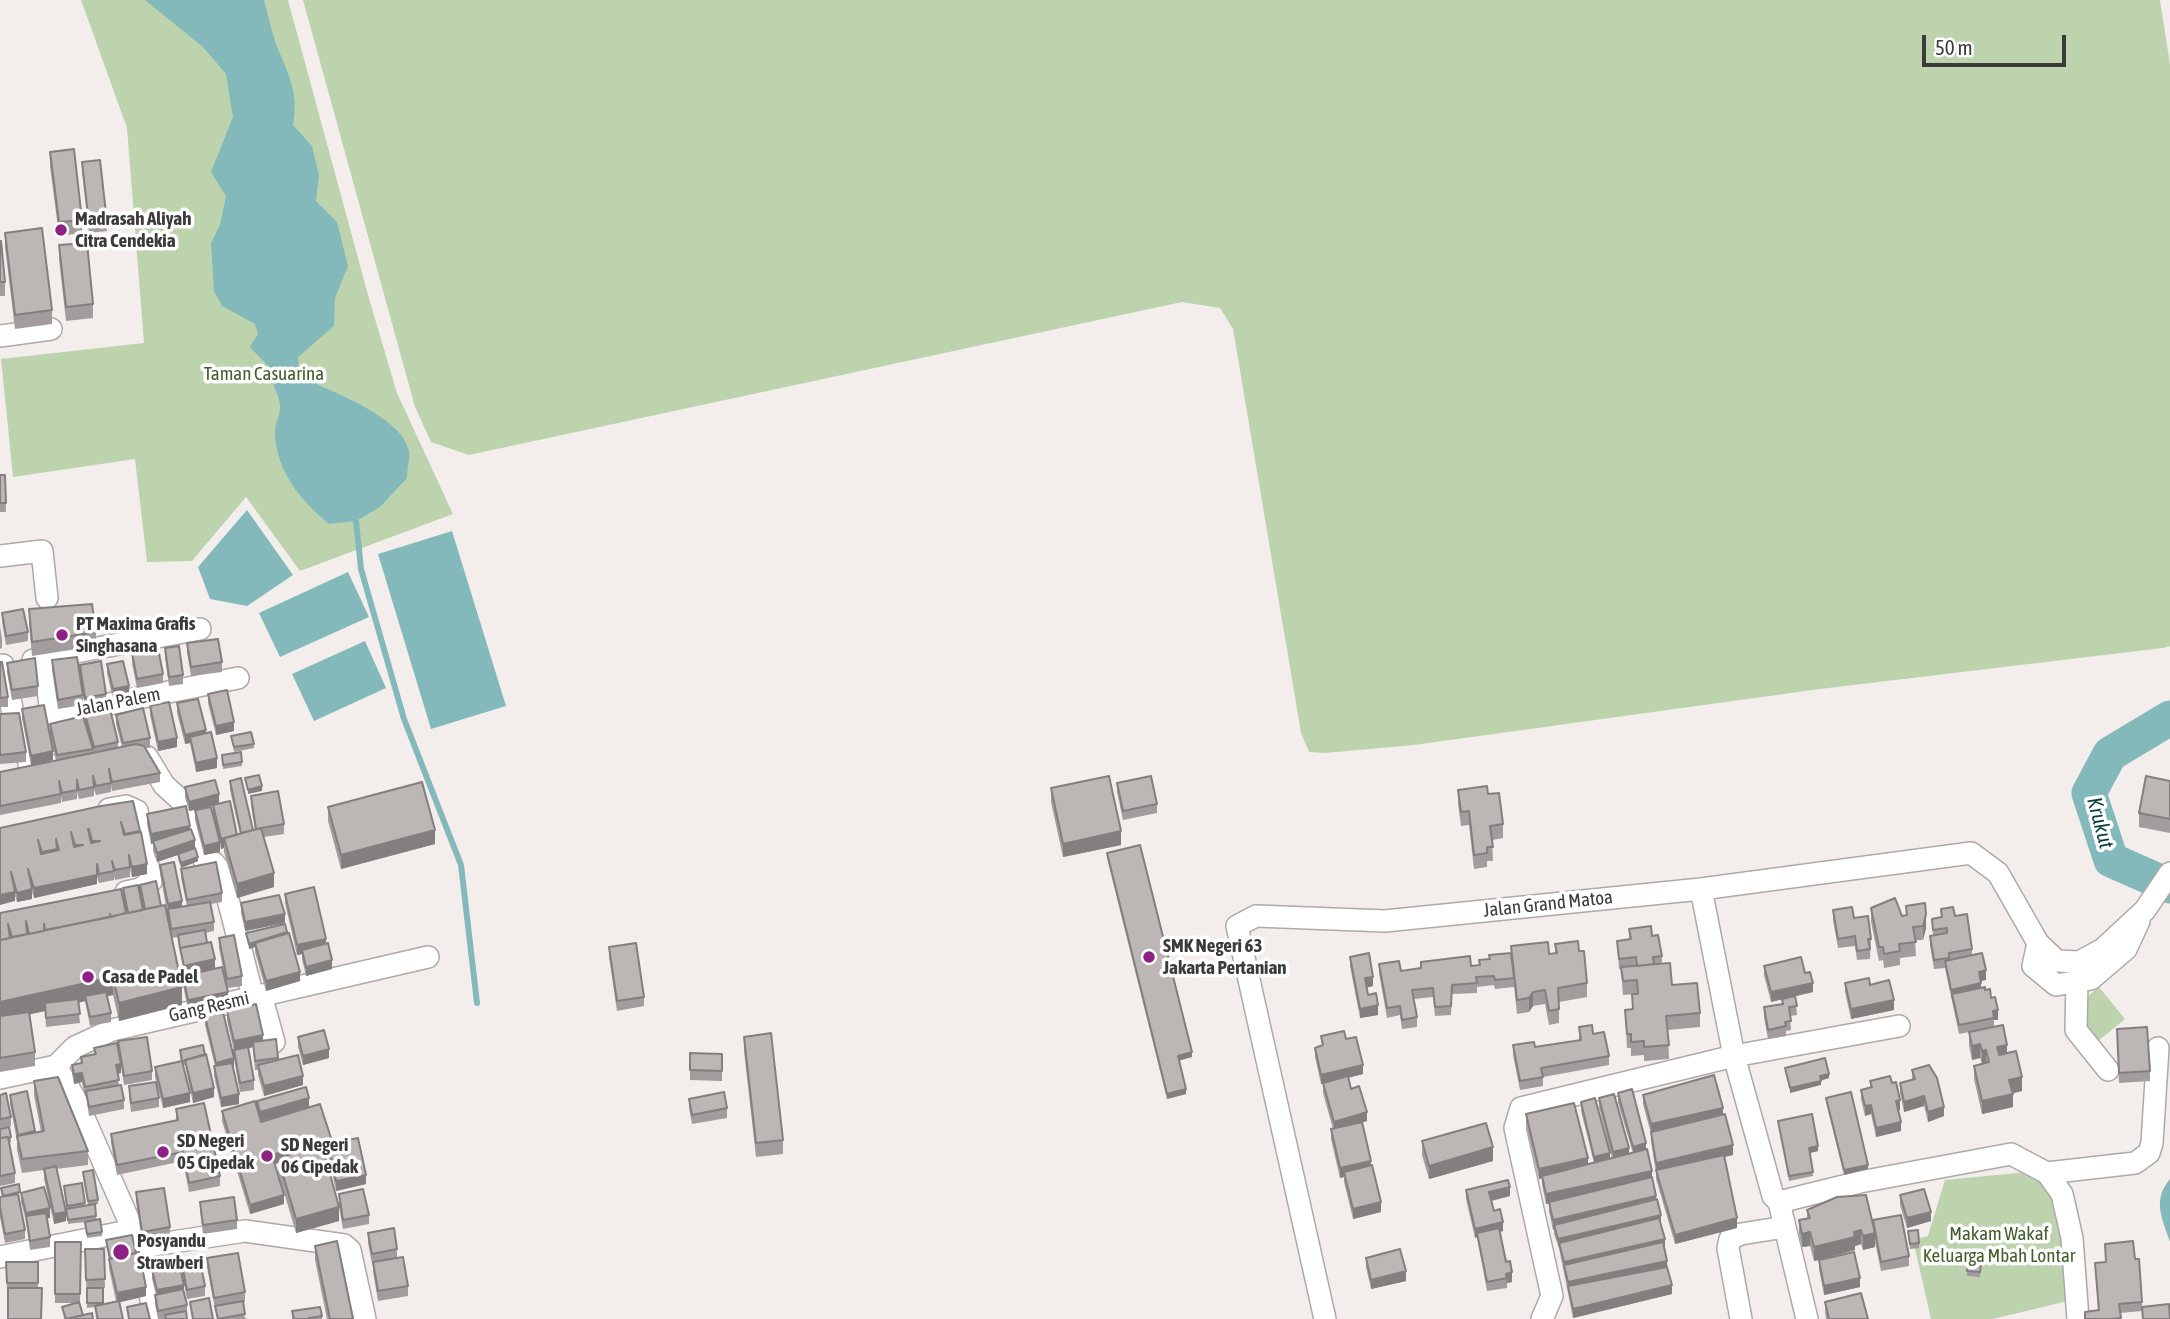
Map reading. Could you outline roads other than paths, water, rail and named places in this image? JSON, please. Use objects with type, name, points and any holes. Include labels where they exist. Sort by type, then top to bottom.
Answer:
[{"type":"street","points":[[0,336],[51,329]]},
{"type":"street","points":[[0,556],[42,551],[47,598]]},
{"type":"street","points":[[69,764],[30,769],[20,719],[14,718],[1,665],[200,629]]},
{"type":"street","name":"Jalan Palem","points":[[45,658],[50,707],[54,715],[238,678]]},
{"type":"street","points":[[131,753],[144,751],[164,785],[185,804],[204,860],[215,863],[221,872],[257,996],[274,1042]]},
{"type":"street","points":[[88,813],[126,806],[137,811],[151,881],[140,889],[102,897]]},
{"type":"street","name":"Jalan Grand Matoa","points":[[1325,1319],[1237,926],[1256,916],[1385,921],[1701,889],[1971,853],[1998,873],[2038,943],[2057,961],[2079,962],[2103,949],[2145,910],[2170,873]]},
{"type":"street","points":[[1701,889],[1734,1056],[1773,1196],[1779,1202],[1807,1319]]},
{"type":"street","points":[[2038,943],[2033,966],[2056,985],[2091,979],[2126,949],[2145,910]]},
{"type":"street","name":"Gang Resmi","points":[[0,1078],[56,1066],[75,1047],[112,1030],[428,957]]},
{"type":"street","points":[[2077,981],[2076,1030],[2108,1070]]},
{"type":"street","points":[[1542,1319],[1552,1296],[1515,1128],[1521,1108],[1734,1056],[1899,1026]]},
{"type":"street","points":[[2047,1173],[2135,1163],[2149,1153],[2152,1143],[2158,1048]]},
{"type":"street","points":[[56,1066],[77,1102],[137,1238],[155,1319]]},
{"type":"street","points":[[1779,1202],[1860,1182],[2011,1154],[2047,1173],[2062,1194],[2072,1238],[2078,1319]]},
{"type":"street","points":[[1741,1319],[1728,1248],[1730,1239],[1741,1234],[1785,1227]]},
{"type":"street","points":[[0,1257],[137,1238],[245,1231],[344,1245],[349,1250],[365,1319]]},
{"type":"water","points":[[145,0],[264,0],[274,39],[293,92],[293,125],[312,146],[319,175],[316,201],[337,222],[348,266],[335,298],[334,326],[298,357],[300,377],[346,397],[379,416],[404,438],[409,451],[407,478],[380,507],[356,521],[329,524],[300,495],[280,460],[275,433],[279,401],[272,370],[250,347],[258,334],[255,324],[222,306],[214,291],[211,243],[220,225],[226,196],[211,172],[233,117],[226,74],[203,47]]},
{"type":"water","points":[[247,510],[293,575],[247,606],[210,599],[198,567]]},
{"type":"water","points":[[452,531],[506,706],[431,729],[378,554]]},
{"type":"water","points":[[348,572],[369,617],[280,657],[259,613]]},
{"type":"water","points":[[365,641],[386,688],[314,721],[292,674]]},
{"type":"water","points":[[2170,1179],[2170,1242],[2160,1202],[2161,1194]]},
{"type":"waterway","points":[[354,517],[361,569],[404,719],[461,865],[477,1003]]},
{"type":"waterway","name":"Krukut","points":[[2170,718],[2110,754],[2089,793],[2111,860],[2170,886]]},
{"type":"place","name":"Madrasah Aliyah Citra Cendekia","points":[[61,230]]},
{"type":"place","name":"PT Maxima Grafis Singhasana","points":[[62,635]]},
{"type":"place","name":"SMK Negeri 63 Jakarta Pertanian","points":[[1149,957]]},
{"type":"place","name":"Casa de Padel","points":[[88,977]]},
{"type":"place","name":"SD Negeri 05 Cipedak","points":[[163,1152]]},
{"type":"place","name":"SD Negeri 06 Cipedak","points":[[267,1156]]},
{"type":"place","name":"Posyandu Strawberi","points":[[121,1252]]},
{"type":"park label","name":"Taman Casuarina","points":[[264,374]]},
{"type":"park label","name":"Makam Wakaf Keluarga Mbah Lontar","points":[[1999,1245]]}]
